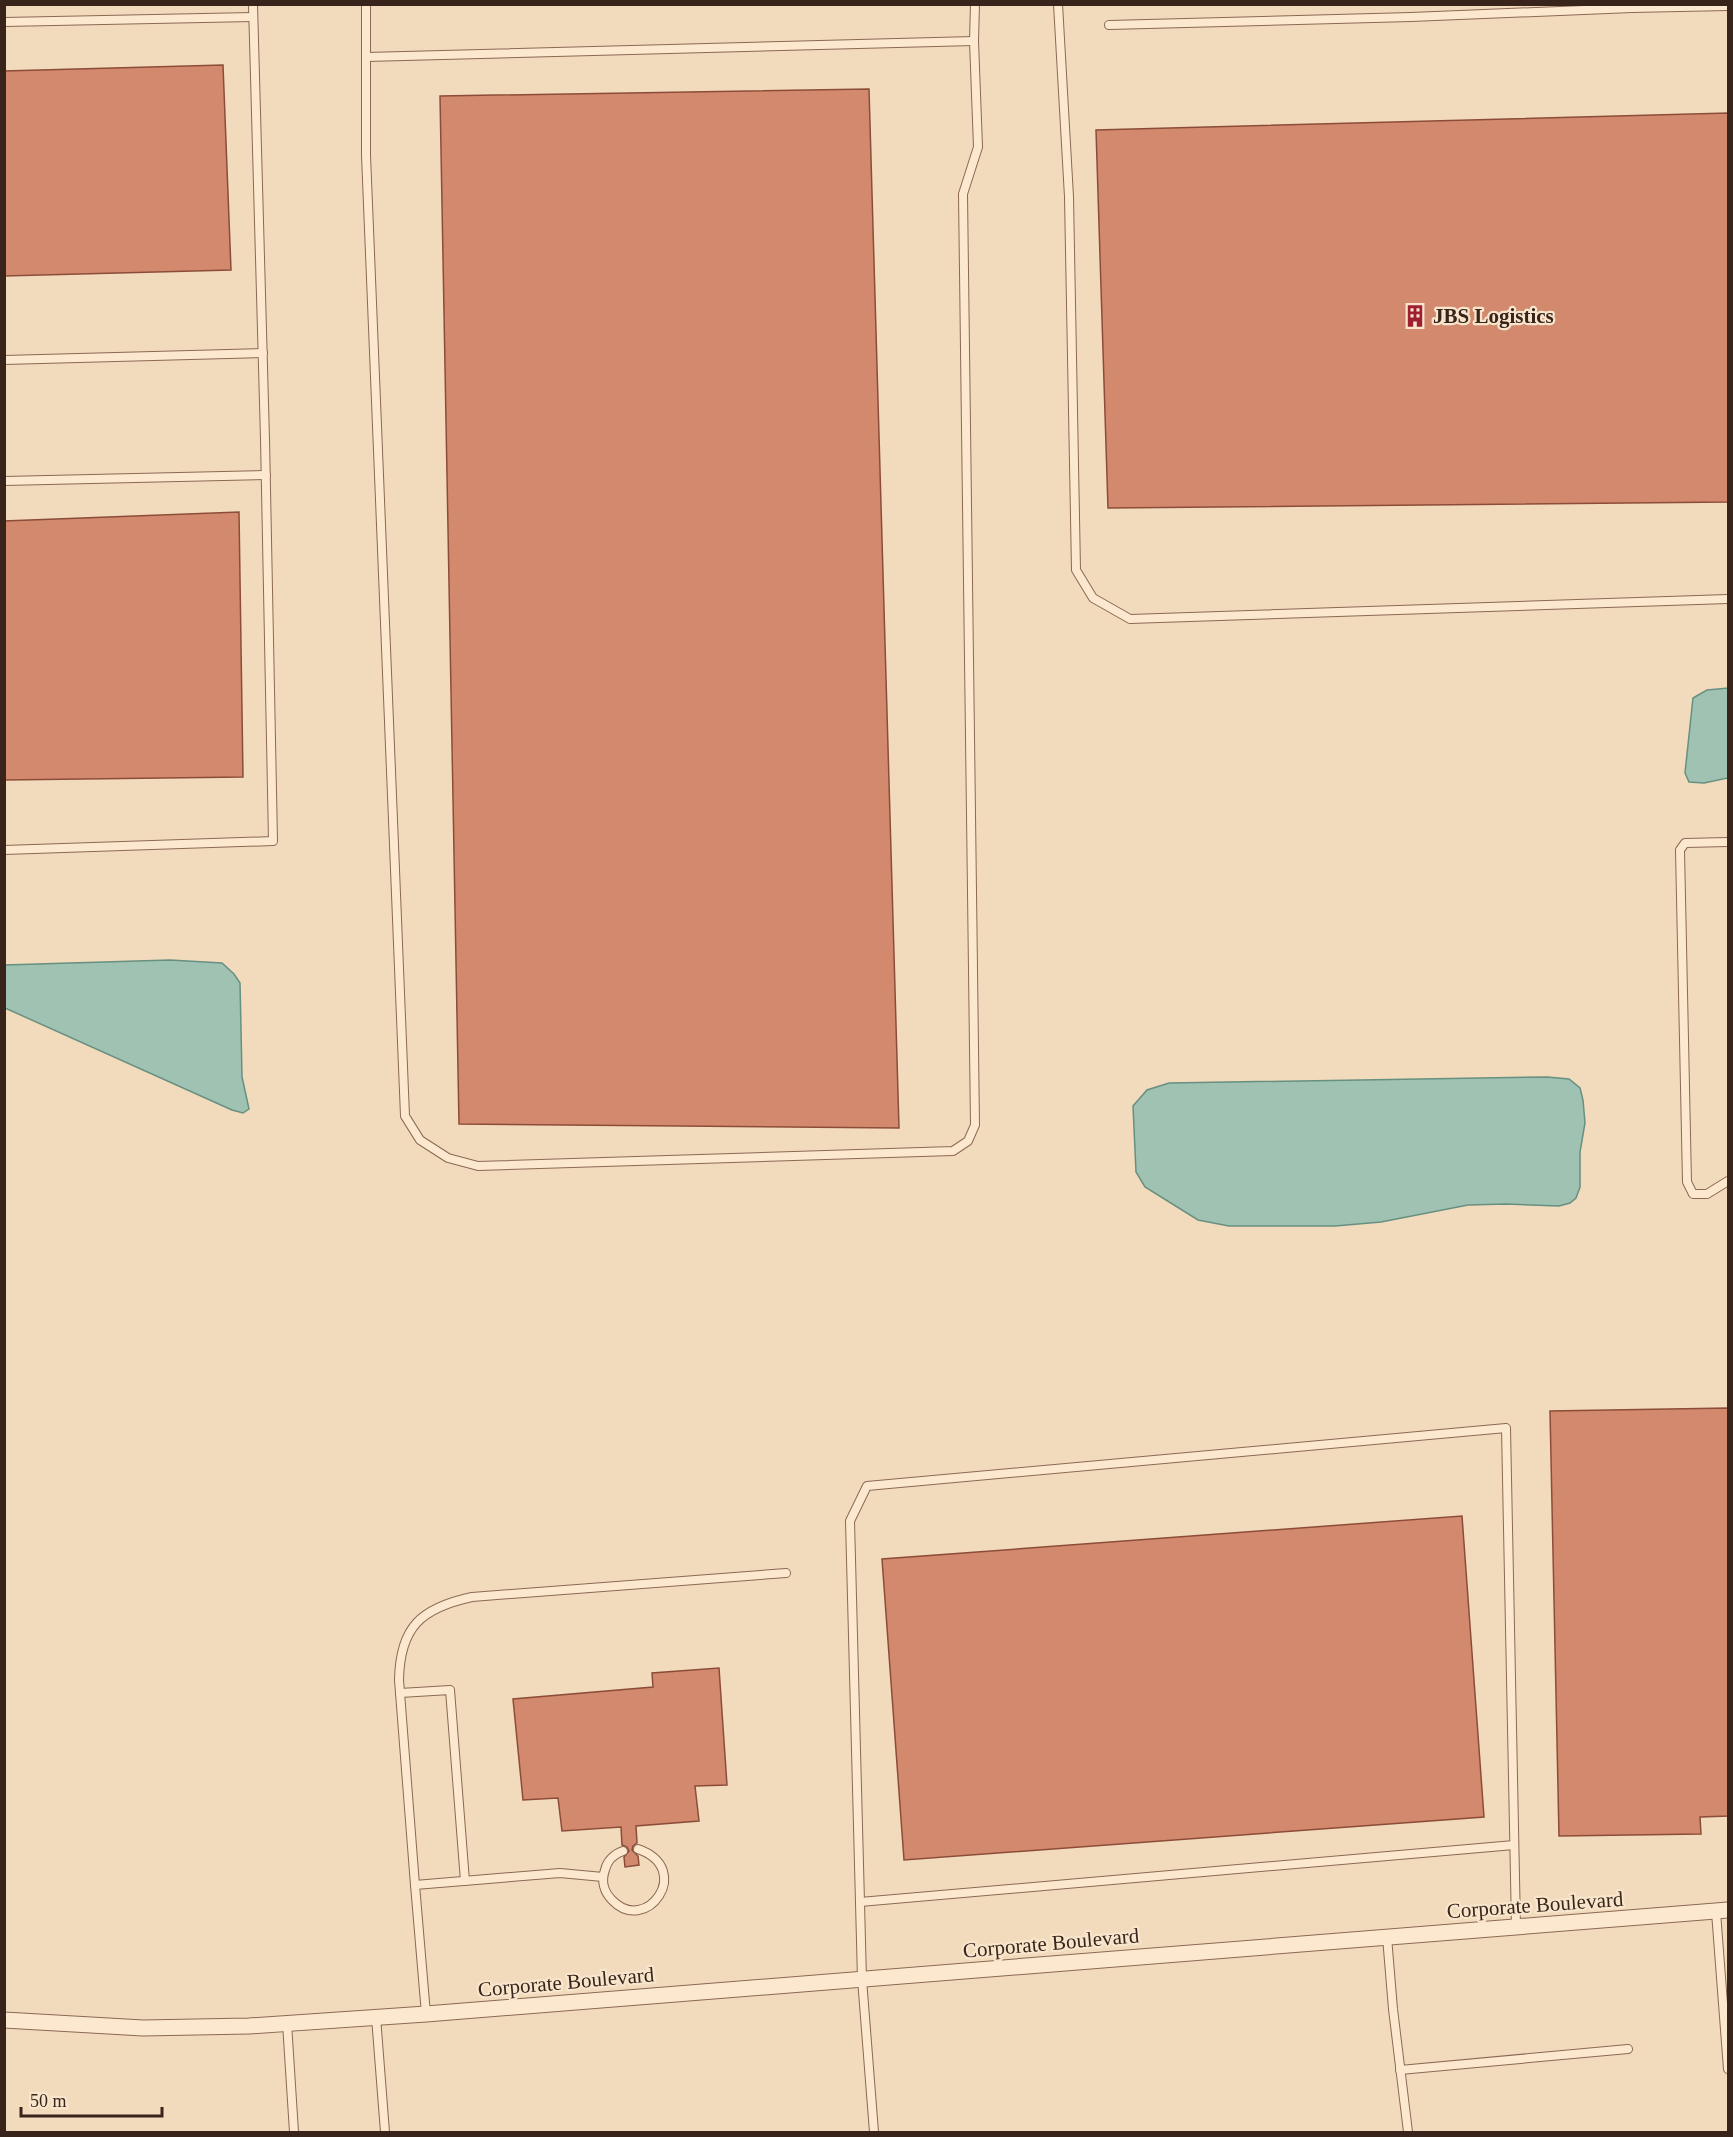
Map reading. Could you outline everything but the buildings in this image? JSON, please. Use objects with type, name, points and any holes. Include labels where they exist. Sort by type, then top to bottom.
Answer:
[{"type":"street","name":"Corporate Boulevard","points":[[4,2020],[143,2028],[287,2023],[426,2014],[1722,1911]]},
{"type":"lane","points":[[4,850],[273,841],[253,4]]},
{"type":"lane","points":[[366,4],[366,155],[405,1116],[420,1140],[448,1158],[478,1166],[953,1151],[968,1141],[975,1125],[963,194],[978,147],[975,4]]},
{"type":"lane","points":[[1058,4],[1069,197],[1076,570],[1093,598],[1130,619],[1728,599]]},
{"type":"lane","points":[[1109,25],[1411,18],[1728,6]]},
{"type":"lane","points":[[4,22],[253,16]]},
{"type":"lane","points":[[366,57],[974,41]]},
{"type":"lane","points":[[4,360],[263,353]]},
{"type":"lane","points":[[4,481],[266,475]]},
{"type":"lane","points":[[1728,842],[1685,843],[1680,850],[1687,1182],[1693,1194],[1707,1194],[1728,1180]]},
{"type":"lane","points":[[874,2133],[862,1979],[850,1521],[867,1486],[1506,1428],[1516,1928]]},
{"type":"lane","points":[[426,2014],[400,1693],[400,1657],[407,1637],[419,1619],[436,1606],[472,1597],[786,1573]]},
{"type":"lane","points":[[400,1693],[450,1689],[465,1881]]},
{"type":"lane","points":[[860,1902],[1514,1845]]},
{"type":"lane","points":[[623,1851],[611,1859],[605,1867],[604,1887],[608,1897],[624,1909],[634,1910],[653,1904],[660,1896],[664,1886],[664,1876],[656,1858],[638,1849]]},
{"type":"lane","points":[[415,1885],[560,1874],[603,1877]]},
{"type":"lane","points":[[1722,1911],[1728,2069]]},
{"type":"lane","points":[[1388,1937],[1408,2133]]},
{"type":"lane","points":[[376,2017],[385,2133]]},
{"type":"lane","points":[[287,2023],[294,2133]]},
{"type":"lane","points":[[1400,2070],[1628,2049]]},
{"type":"shaded area","points":[[1728,688],[1728,778],[1704,783],[1689,782],[1685,773],[1693,698],[1707,690]]},
{"type":"shaded area","points":[[170,960],[222,963],[240,983],[242,1077],[249,1109],[243,1113],[5,1008],[5,965]]},
{"type":"shaded area","points":[[1547,1077],[1569,1079],[1580,1088],[1583,1100],[1585,1123],[1580,1152],[1580,1187],[1576,1198],[1570,1203],[1559,1206],[1468,1205],[1381,1222],[1335,1226],[1229,1226],[1198,1220],[1145,1187],[1136,1172],[1133,1106],[1147,1090],[1169,1083]]},
{"type":"place","name":"JBS Logistics","points":[[1415,316]]}]
